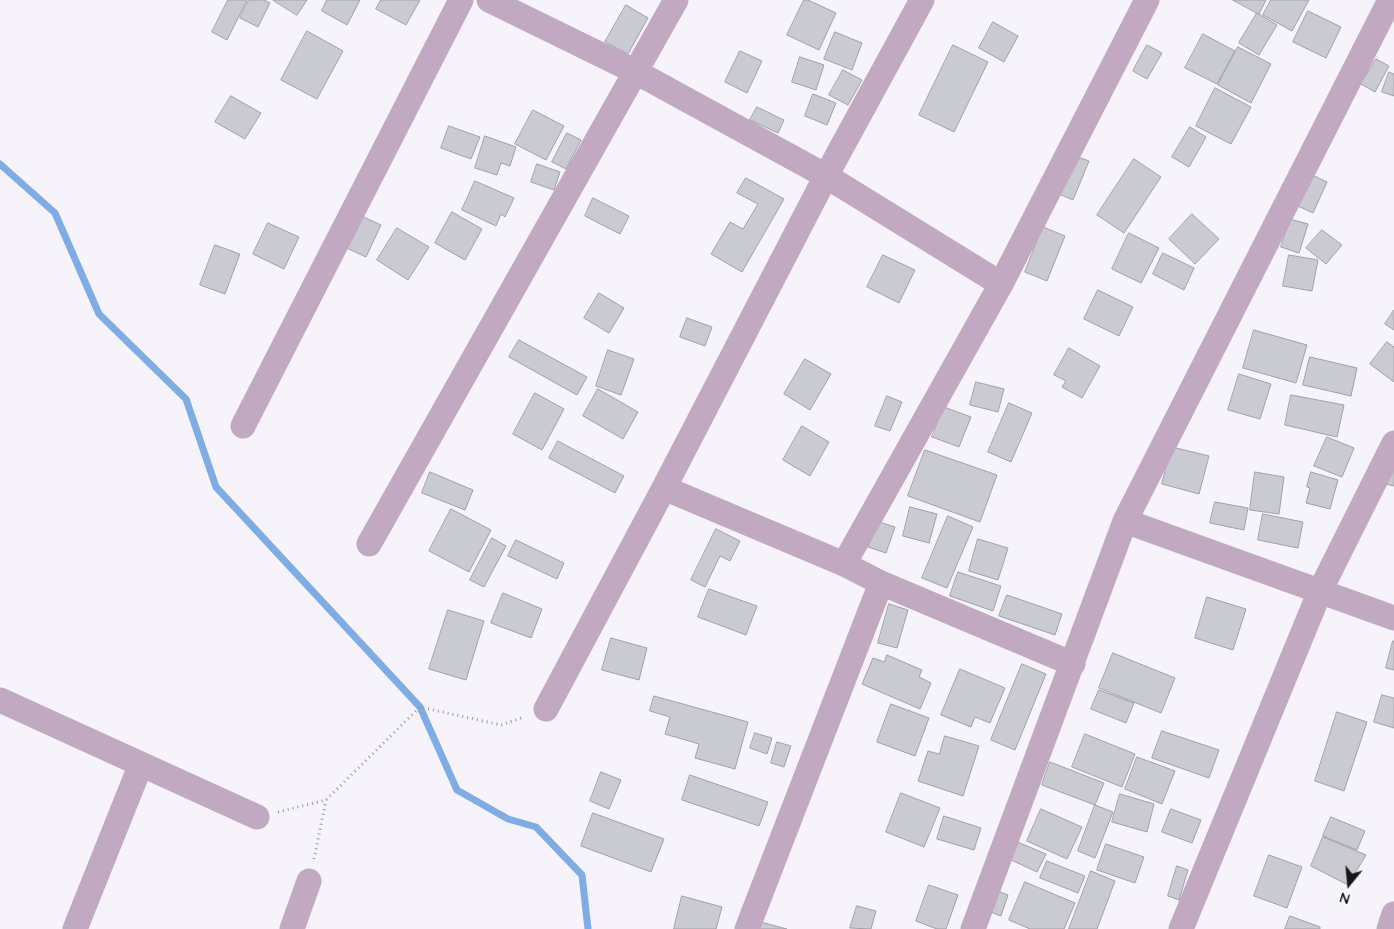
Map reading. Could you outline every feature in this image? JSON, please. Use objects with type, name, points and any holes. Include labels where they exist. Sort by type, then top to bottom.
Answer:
[{"type":"street","points":[[242,426],[461,0]]},
{"type":"street","points":[[489,0],[636,72],[826,176],[1001,284]]},
{"type":"street","points":[[369,544],[676,0]]},
{"type":"street","points":[[546,709],[664,488],[826,176],[922,0]]},
{"type":"street","points":[[844,564],[1001,284],[1147,0]]},
{"type":"street","points":[[973,929],[1125,520],[1390,0]]},
{"type":"street","points":[[1181,929],[1320,591],[1394,443]]},
{"type":"street","points":[[664,488],[1073,664]]},
{"type":"street","points":[[1125,520],[1394,618]]},
{"type":"street","points":[[747,929],[881,583]]},
{"type":"street","points":[[0,700],[257,817]]},
{"type":"street","points":[[75,929],[140,764]]},
{"type":"street","points":[[292,929],[309,881]]},
{"type":"street","points":[[1389,929],[1394,914]]},
{"type":"path","points":[[257,817],[326,800],[420,707],[501,725],[546,709]]},
{"type":"path","points":[[309,881],[326,800]]},
{"type":"building","points":[[228,0],[247,0],[227,40],[212,32]]},
{"type":"building","points":[[249,0],[264,0],[270,3],[258,27],[240,18]]},
{"type":"building","points":[[273,0],[307,0],[297,15]]},
{"type":"building","points":[[327,0],[360,0],[347,25],[322,11]]},
{"type":"building","points":[[381,0],[420,0],[406,25],[376,9]]},
{"type":"building","points":[[804,0],[808,0],[836,13],[819,50],[787,35]]},
{"type":"building","points":[[1233,0],[1266,0],[1259,14]]},
{"type":"building","points":[[1271,0],[1309,0],[1292,31],[1263,15]]},
{"type":"building","points":[[626,5],[648,18],[628,54],[605,42]]},
{"type":"building","points":[[1308,11],[1341,27],[1326,58],[1293,42]]},
{"type":"building","points":[[1257,13],[1277,25],[1259,55],[1239,43]]},
{"type":"building","points":[[993,22],[1018,36],[1004,62],[979,48]]},
{"type":"building","points":[[307,31],[343,51],[317,99],[281,80]]},
{"type":"building","points":[[835,32],[862,43],[852,70],[824,59]]},
{"type":"building","points":[[1203,34],[1235,51],[1217,84],[1185,68]]},
{"type":"building","points":[[953,45],[988,62],[954,132],[919,115]]},
{"type":"building","points":[[1147,45],[1162,53],[1147,79],[1133,71]]},
{"type":"building","points":[[1238,47],[1271,64],[1251,103],[1218,85]]},
{"type":"building","points":[[740,51],[762,61],[747,93],[725,82]]},
{"type":"building","points":[[800,57],[824,65],[816,90],[792,82]]},
{"type":"building","points":[[1376,59],[1389,66],[1375,92],[1361,84]]},
{"type":"building","points":[[843,70],[862,80],[848,105],[829,95]]},
{"type":"building","points":[[1389,72],[1394,74],[1394,96],[1382,92]]},
{"type":"building","points":[[1215,88],[1251,107],[1231,144],[1196,126]]},
{"type":"building","points":[[813,94],[836,103],[827,125],[805,116]]},
{"type":"building","points":[[231,96],[261,113],[245,139],[215,122]]},
{"type":"building","points":[[757,107],[784,120],[778,133],[750,120]]},
{"type":"building","points":[[533,110],[564,126],[546,160],[515,144]]},
{"type":"building","points":[[449,126],[480,137],[471,159],[441,148]]},
{"type":"building","points":[[1190,127],[1206,137],[1189,167],[1172,157]]},
{"type":"building","points":[[567,133],[581,140],[566,169],[552,162]]},
{"type":"building","points":[[485,136],[516,147],[510,166],[501,163],[497,175],[475,168]]},
{"type":"building","points":[[1075,156],[1089,161],[1073,200],[1059,194]]},
{"type":"building","points":[[1134,159],[1161,177],[1124,233],[1097,215]]},
{"type":"building","points":[[537,164],[560,172],[554,190],[531,182]]},
{"type":"building","points":[[1304,171],[1327,182],[1313,213],[1289,202]]},
{"type":"building","points":[[746,178],[784,199],[742,272],[711,254],[730,222],[743,229],[758,204],[737,193]]},
{"type":"building","points":[[475,181],[514,198],[505,217],[501,214],[496,226],[462,210]]},
{"type":"building","points":[[593,198],[629,216],[620,234],[585,216]]},
{"type":"building","points":[[452,212],[482,229],[465,260],[435,243]]},
{"type":"building","points":[[355,213],[381,225],[366,257],[340,245]]},
{"type":"building","points":[[1192,214],[1219,239],[1195,264],[1169,239]]},
{"type":"building","points":[[1290,219],[1308,224],[1299,253],[1281,247]]},
{"type":"building","points":[[268,223],[299,237],[284,269],[253,254]]},
{"type":"building","points":[[1043,227],[1065,236],[1047,281],[1025,272]]},
{"type":"building","points":[[397,228],[429,247],[408,280],[377,260]]},
{"type":"building","points":[[1322,230],[1342,245],[1326,264],[1306,248]]},
{"type":"building","points":[[1129,233],[1159,248],[1141,283],[1112,269]]},
{"type":"building","points":[[215,245],[240,254],[225,294],[200,285]]},
{"type":"building","points":[[1163,253],[1194,268],[1184,290],[1153,274]]},
{"type":"building","points":[[883,255],[915,270],[899,303],[867,287]]},
{"type":"building","points":[[1289,255],[1318,260],[1312,291],[1283,286]]},
{"type":"building","points":[[1098,290],[1133,307],[1119,336],[1084,319]]},
{"type":"building","points":[[599,293],[624,308],[609,333],[584,318]]},
{"type":"building","points":[[1394,310],[1394,330],[1385,324]]},
{"type":"building","points":[[687,318],[712,327],[705,346],[680,337]]},
{"type":"building","points":[[1254,330],[1307,345],[1296,383],[1243,368]]},
{"type":"building","points":[[519,340],[587,377],[577,395],[509,357]]},
{"type":"building","points":[[1387,342],[1394,347],[1394,382],[1370,364]]},
{"type":"building","points":[[1069,348],[1100,366],[1082,398],[1062,387],[1066,381],[1054,375]]},
{"type":"building","points":[[608,350],[634,359],[621,395],[596,386]]},
{"type":"building","points":[[1310,357],[1357,368],[1351,396],[1303,385]]},
{"type":"building","points":[[805,359],[831,374],[810,410],[784,394]]},
{"type":"building","points":[[1239,374],[1271,384],[1260,419],[1228,410]]},
{"type":"building","points":[[976,382],[1004,389],[998,412],[970,405]]},
{"type":"building","points":[[598,389],[638,412],[623,439],[583,416]]},
{"type":"building","points":[[535,393],[564,409],[542,450],[513,434]]},
{"type":"building","points":[[1291,395],[1344,405],[1337,437],[1285,425]]},
{"type":"building","points":[[887,396],[902,402],[890,431],[875,426]]},
{"type":"building","points":[[1009,403],[1032,413],[1011,462],[988,452]]},
{"type":"building","points":[[944,407],[971,417],[959,447],[932,437]]},
{"type":"building","points":[[802,426],[829,442],[810,476],[783,460]]},
{"type":"building","points":[[1327,437],[1354,448],[1342,477],[1314,466]]},
{"type":"building","points":[[558,441],[624,476],[615,493],[549,458]]},
{"type":"building","points":[[1172,447],[1209,456],[1199,494],[1162,484]]},
{"type":"building","points":[[925,450],[997,475],[980,522],[908,496]]},
{"type":"building","points":[[1394,455],[1394,486],[1386,484]]},
{"type":"building","points":[[430,472],[473,490],[465,510],[422,493]]},
{"type":"building","points":[[1255,472],[1284,477],[1279,514],[1250,510]]},
{"type":"building","points":[[1311,472],[1338,480],[1330,509],[1306,503],[1310,488],[1307,487]]},
{"type":"building","points":[[1215,502],[1248,508],[1244,530],[1210,523]]},
{"type":"building","points":[[910,507],[937,514],[929,543],[903,536]]},
{"type":"building","points":[[451,509],[491,530],[469,572],[429,551]]},
{"type":"building","points":[[1263,514],[1303,522],[1298,548],[1258,540]]},
{"type":"building","points":[[948,516],[973,527],[947,588],[922,578]]},
{"type":"building","points":[[876,521],[895,527],[886,553],[868,547]]},
{"type":"building","points":[[716,529],[740,541],[730,561],[720,556],[705,587],[691,580]]},
{"type":"building","points":[[492,538],[506,546],[484,587],[470,580]]},
{"type":"building","points":[[978,539],[1008,548],[998,580],[969,571]]},
{"type":"building","points":[[516,540],[564,563],[557,579],[508,556]]},
{"type":"building","points":[[958,572],[1001,586],[993,611],[950,596]]},
{"type":"building","points":[[709,589],[757,606],[746,635],[698,617]]},
{"type":"building","points":[[503,593],[542,609],[531,638],[491,623]]},
{"type":"building","points":[[1007,595],[1062,614],[1055,635],[999,616]]},
{"type":"building","points":[[1207,597],[1246,609],[1233,650],[1195,638]]},
{"type":"building","points":[[889,604],[908,610],[897,648],[878,643]]},
{"type":"building","points":[[448,610],[484,621],[466,680],[429,669]]},
{"type":"building","points":[[611,638],[647,648],[639,680],[602,670]]},
{"type":"building","points":[[1394,641],[1394,670],[1386,668]]},
{"type":"building","points":[[1113,653],[1175,678],[1161,713],[1099,688]]},
{"type":"building","points":[[887,655],[922,670],[919,677],[931,683],[920,709],[862,684],[873,658],[884,662]]},
{"type":"building","points":[[1022,664],[1046,674],[1015,750],[991,740]]},
{"type":"building","points":[[960,669],[1005,688],[990,723],[975,717],[971,727],[941,715]]},
{"type":"building","points":[[1099,690],[1134,703],[1126,723],[1091,709]]},
{"type":"building","points":[[1382,695],[1394,698],[1394,728],[1374,722]]},
{"type":"building","points":[[654,696],[748,722],[735,769],[695,758],[699,744],[665,734],[670,717],[650,711]]},
{"type":"building","points":[[891,704],[929,718],[915,756],[877,742]]},
{"type":"building","points":[[1337,712],[1367,722],[1344,791],[1315,781]]},
{"type":"building","points":[[1162,731],[1219,750],[1209,778],[1152,758]]},
{"type":"building","points":[[755,733],[772,738],[767,754],[750,748]]},
{"type":"building","points":[[1085,734],[1135,754],[1122,787],[1072,767]]},
{"type":"building","points":[[945,736],[979,746],[963,796],[918,781],[928,751],[939,754]]},
{"type":"building","points":[[777,742],[791,746],[784,767],[771,763]]},
{"type":"building","points":[[1137,757],[1175,771],[1162,804],[1125,789]]},
{"type":"building","points":[[1050,762],[1104,783],[1095,805],[1042,785]]},
{"type":"building","points":[[601,772],[621,780],[609,809],[590,801]]},
{"type":"building","points":[[690,775],[768,802],[759,826],[682,800]]},
{"type":"building","points":[[901,793],[940,808],[924,847],[886,832]]},
{"type":"building","points":[[1120,794],[1154,804],[1147,832],[1112,822]]},
{"type":"building","points":[[1095,805],[1113,812],[1095,858],[1078,851]]},
{"type":"building","points":[[1041,809],[1082,827],[1067,859],[1027,841]]},
{"type":"building","points":[[1171,809],[1201,820],[1192,843],[1162,832]]},
{"type":"building","points":[[593,813],[664,839],[651,872],[581,846]]},
{"type":"building","points":[[944,816],[981,828],[974,850],[937,839]]},
{"type":"building","points":[[1331,817],[1365,831],[1357,850],[1323,836]]},
{"type":"building","points":[[1323,837],[1366,855],[1348,885],[1311,866]]},
{"type":"building","points":[[1015,841],[1046,854],[1037,872],[1007,858]]},
{"type":"building","points":[[1106,844],[1144,857],[1135,883],[1097,870]]},
{"type":"building","points":[[1269,855],[1302,867],[1287,908],[1254,896]]},
{"type":"building","points":[[1047,861],[1085,876],[1078,893],[1040,878]]},
{"type":"building","points":[[1177,866],[1188,870],[1179,900],[1168,896]]},
{"type":"building","points":[[1091,871],[1115,881],[1097,929],[1069,929]]},
{"type":"building","points":[[1025,882],[1075,903],[1064,929],[1030,929],[1009,920]]},
{"type":"building","points":[[929,885],[958,895],[946,929],[937,929],[916,921]]},
{"type":"building","points":[[993,889],[1008,895],[1001,916],[985,910]]},
{"type":"building","points":[[682,896],[722,907],[716,929],[674,929]]},
{"type":"building","points":[[857,906],[876,911],[871,929],[850,928]]},
{"type":"building","points":[[1290,916],[1320,927],[1320,929],[1285,929]]},
{"type":"building","points":[[757,921],[787,929],[755,929]]},
{"type":"waterway","points":[[0,164],[55,213],[99,314],[186,399],[216,487],[420,707],[457,790],[508,819],[536,827],[582,875],[588,929]]}]
